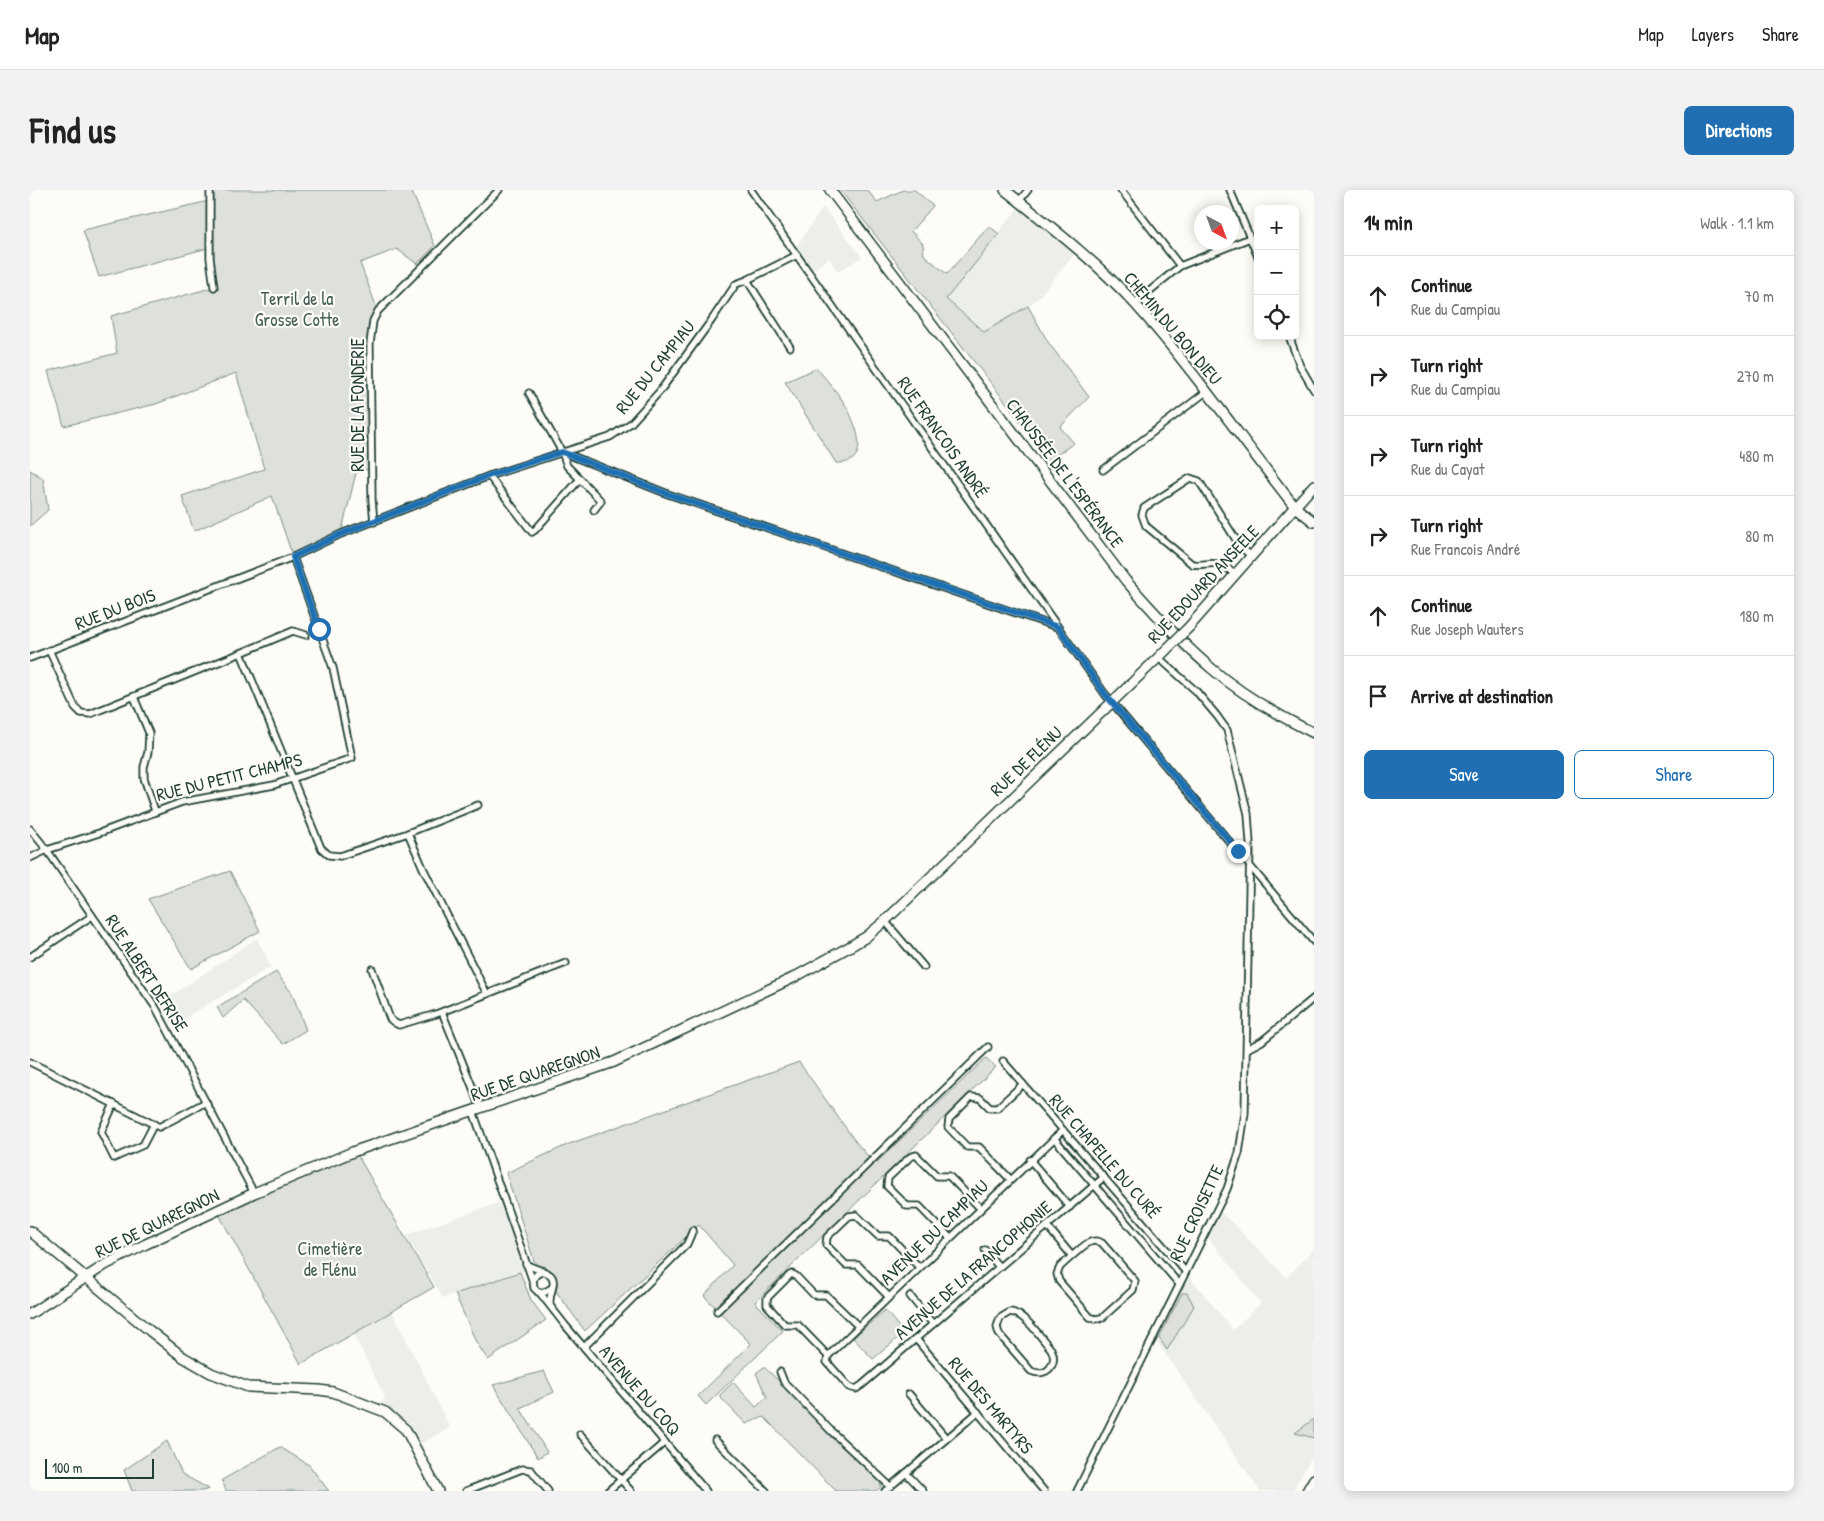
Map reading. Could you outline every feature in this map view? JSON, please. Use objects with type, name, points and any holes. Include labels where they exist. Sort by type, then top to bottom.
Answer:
[{"type":"street","points":[[210,190],[210,258],[214,287]]},
{"type":"street","name":"RUE DE LA FONDERIE","points":[[374,522],[372,500],[370,344],[373,321],[378,311],[499,190]]},
{"type":"street","name":"RUE FRANCOIS ANDRÉ","points":[[751,190],[1111,701],[1314,942]]},
{"type":"street","name":"CHAUSSÉE DE L'ESPÉRANCE","points":[[830,190],[1052,484],[1140,596],[1188,648],[1231,684],[1275,713],[1314,733]]},
{"type":"street","name":"CHEMIN DU BON DIEU","points":[[1005,190],[1098,266],[1135,303],[1169,343],[1295,507],[1314,522]]},
{"type":"street","points":[[1019,201],[1028,190]]},
{"type":"street","points":[[1230,190],[1255,250]]},
{"type":"street","points":[[1124,191],[1180,266]]},
{"type":"street","points":[[1135,303],[1180,266],[1250,238]]},
{"type":"street","name":"RUE DU CAMPIAU","points":[[212,588],[293,557],[341,534],[488,476],[610,437],[631,423],[660,391],[736,284],[797,255]]},
{"type":"street","points":[[747,280],[790,347]]},
{"type":"street","points":[[1290,340],[1300,366],[1314,390]]},
{"type":"street","points":[[1103,470],[1206,392]]},
{"type":"street","points":[[528,393],[562,452],[567,466],[601,500],[594,510]]},
{"type":"street","points":[[562,452],[668,494],[1058,627]]},
{"type":"street","points":[[488,476],[532,532],[580,479]]},
{"type":"street","points":[[1236,576],[1223,565],[1200,566],[1192,564],[1146,526],[1142,515],[1144,508],[1190,478],[1199,481],[1240,546],[1252,557]]},
{"type":"street","name":"RUE EDOUARD ANSEELE","points":[[1111,701],[1189,627],[1236,576],[1314,485]]},
{"type":"street","name":"RUE DU PETIT CHAMPS","points":[[30,858],[46,850],[102,832],[182,802],[274,785],[352,758],[333,668],[293,557]]},
{"type":"street","name":"RUE DU BOIS","points":[[30,658],[212,588]]},
{"type":"street","points":[[49,650],[75,707],[81,713],[90,714],[293,631],[306,635]]},
{"type":"street","points":[[241,653],[321,848],[329,856],[340,856],[408,833],[478,805]]},
{"type":"street","name":"RUE CROISETTE","points":[[1076,1491],[1227,1189],[1239,1154],[1245,1112],[1250,843],[1248,814],[1227,730],[1196,691],[1161,655]]},
{"type":"street","points":[[134,697],[149,733],[144,778],[155,811]]},
{"type":"street","name":"RUE DE FLÉNU","points":[[963,844],[1111,701]]},
{"type":"street","name":"RUE ALBERT DEFRISE","points":[[30,829],[156,1008],[254,1194]]},
{"type":"street","points":[[408,833],[423,868],[487,994]]},
{"type":"street","name":"RUE DE QUAREGNON","points":[[30,1314],[85,1278],[146,1244],[254,1194],[355,1151],[614,1062],[821,963],[866,937],[885,921],[963,844]]},
{"type":"street","points":[[30,957],[92,916]]},
{"type":"street","points":[[885,921],[924,966]]},
{"type":"street","points":[[372,970],[390,1019],[400,1025],[442,1012],[566,963]]},
{"type":"street","points":[[1247,1049],[1262,1041],[1314,998]]},
{"type":"street","points":[[442,1012],[477,1110],[534,1288],[540,1292],[547,1292],[552,1288]]},
{"type":"street","points":[[717,1311],[988,1047]]},
{"type":"street","name":"RUE CHAPELLE DU CURÉ","points":[[1003,1061],[1185,1271]]},
{"type":"street","points":[[30,1062],[159,1127],[206,1102]]},
{"type":"street","points":[[1010,1179],[979,1147],[967,1147],[948,1127],[949,1120],[971,1097],[980,1098],[990,1108],[997,1108],[1023,1084]]},
{"type":"street","points":[[114,1104],[101,1132],[114,1158],[143,1145],[154,1124]]},
{"type":"street","name":"AVENUE DU CAMPIAU","points":[[828,1356],[1063,1130]]},
{"type":"street","points":[[1054,1138],[1179,1284]]},
{"type":"street","points":[[950,1238],[919,1206],[907,1206],[888,1186],[888,1178],[910,1157],[916,1155],[937,1176],[949,1176],[980,1208]]},
{"type":"street","points":[[1030,1160],[1070,1207]]},
{"type":"street","name":"AVENUE DE LA FRANCOPHONIE","points":[[828,1356],[827,1362],[848,1387],[856,1389],[1104,1177]]},
{"type":"street","points":[[889,1297],[858,1265],[846,1265],[826,1245],[828,1238],[850,1216],[856,1215],[878,1236],[889,1236],[919,1267]]},
{"type":"street","points":[[1046,1226],[1072,1256]]},
{"type":"street","points":[[584,1347],[687,1244],[693,1230]]},
{"type":"street","points":[[30,1231],[150,1331],[183,1356],[217,1376],[248,1387],[333,1392],[385,1412],[401,1424],[409,1435],[438,1491]]},
{"type":"street","points":[[1092,1240],[1097,1240],[1102,1243],[1135,1281],[1133,1290],[1102,1318],[1095,1319],[1090,1317],[1059,1281],[1057,1274],[1060,1267],[1072,1256],[1092,1240]]},
{"type":"street","points":[[985,1250],[999,1267]]},
{"type":"street","points":[[526,1264],[548,1273],[553,1278],[549,1299],[552,1308]]},
{"type":"street","points":[[532,1282],[534,1276],[542,1272]]},
{"type":"street","points":[[828,1356],[798,1325],[785,1325],[767,1305],[767,1298],[792,1274],[814,1295],[826,1295],[858,1326]]},
{"type":"street","name":"AVENUE DU COQ","points":[[540,1292],[706,1491]]},
{"type":"street","points":[[910,1296],[933,1324]]},
{"type":"street","points":[[1010,1312],[1020,1314],[1051,1349],[1054,1356],[1052,1365],[1045,1372],[1033,1372],[1004,1341],[998,1331],[1000,1318],[1010,1312]]},
{"type":"street","name":"RUE DES MARTYRS","points":[[916,1339],[1044,1491]]},
{"type":"street","points":[[780,1372],[784,1382],[832,1432],[890,1486]]},
{"type":"street","points":[[909,1394],[946,1438]]},
{"type":"street","points":[[885,1491],[978,1412]]},
{"type":"street","points":[[580,1434],[620,1481],[631,1491]]},
{"type":"street","points":[[715,1440],[766,1491]]},
{"type":"street","points":[[608,1491],[665,1442]]},
{"type":"street","points":[[466,1491],[522,1470],[531,1470],[548,1491]]},
{"type":"street","points":[[906,1473],[923,1491]]},
{"type":"street","points":[[1307,1491],[1314,1479]]},
{"type":"shaded area","points":[[1022,203],[1078,250],[1038,298],[1023,310],[984,332],[945,299]]},
{"type":"shaded area","points":[[823,207],[862,257],[838,272],[829,258],[813,270],[796,247]]},
{"type":"shaded area","points":[[257,938],[271,967],[173,1025],[159,1004]]},
{"type":"shaded area","points":[[504,1201],[528,1269],[443,1298],[406,1235]]},
{"type":"shaded area","points":[[1217,1208],[1287,1278],[1314,1248],[1314,1454],[1292,1491],[1260,1491],[1153,1336],[1185,1271],[1233,1330],[1261,1303],[1204,1233]]},
{"type":"shaded area","points":[[392,1311],[450,1428],[416,1446],[412,1439],[378,1410],[385,1397],[355,1337],[355,1332]]},
{"type":"green space","name":"Terril de la Grosse Cotte","points":[[209,190],[411,190],[435,246],[417,264],[397,249],[360,263],[378,311],[370,344],[372,468],[356,473],[341,534],[293,557],[272,496],[194,531],[182,496],[264,469],[236,373],[156,404],[64,426],[48,371],[117,353],[111,316],[214,287],[208,248],[99,277],[83,230],[209,201]]},
{"type":"green space","points":[[840,190],[867,190],[877,202],[903,190],[915,190],[933,206],[911,231],[923,244],[924,255],[947,274],[989,226],[999,234],[946,299],[984,332],[1028,306],[1048,342],[1089,397],[1060,427],[1074,443],[1048,461],[1008,405]]},
{"type":"green space","points":[[817,368],[843,401],[857,432],[858,451],[855,457],[847,462],[836,463],[785,382]]},
{"type":"green space","points":[[30,470],[43,478],[48,510],[30,526]]},
{"type":"green space","points":[[230,871],[260,931],[191,969],[148,899]]},
{"type":"green space","points":[[276,972],[292,993],[306,1030],[283,1044],[243,1000],[223,1018],[217,1007]]},
{"type":"green space","points":[[986,1058],[996,1067],[755,1302],[783,1331],[706,1405],[698,1396],[751,1344],[704,1296],[733,1265],[699,1225],[585,1331],[534,1261],[506,1173],[569,1144],[799,1062],[855,1141],[875,1164]]},
{"type":"green space","name":"Cimetière de Flénu","points":[[355,1151],[434,1287],[301,1364],[217,1211]]},
{"type":"green space","points":[[520,1272],[531,1300],[546,1320],[488,1360],[476,1342],[455,1294]]},
{"type":"green space","points":[[1182,1293],[1187,1293],[1194,1306],[1167,1350],[1159,1338]]},
{"type":"green space","points":[[885,1310],[904,1333],[873,1359],[853,1338]]},
{"type":"green space","points":[[764,1367],[826,1431],[880,1481],[881,1487],[876,1491],[836,1491],[764,1417],[746,1424],[719,1396],[733,1382],[756,1407],[767,1397],[756,1373]]},
{"type":"green space","points":[[544,1371],[554,1392],[520,1408],[547,1452],[538,1458],[493,1385]]},
{"type":"green space","points":[[1314,1419],[1314,1438],[1295,1433]]},
{"type":"green space","points":[[167,1441],[182,1474],[209,1489],[203,1491],[132,1491],[124,1470]]},
{"type":"green space","points":[[280,1447],[309,1465],[329,1491],[226,1491],[222,1480]]},
{"type":"route","points":[[319,629],[293,557],[341,534],[488,476],[562,452],[668,494],[1058,627],[1105,694],[1238,851]]}]
